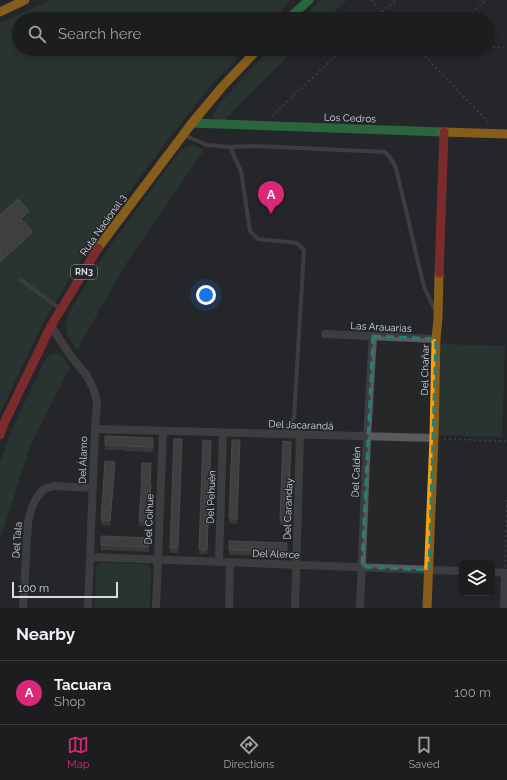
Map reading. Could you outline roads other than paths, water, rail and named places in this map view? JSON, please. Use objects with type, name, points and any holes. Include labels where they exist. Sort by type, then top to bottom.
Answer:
[{"type":"main road","points":[[0,12],[25,0]]},
{"type":"main road","points":[[295,12],[305,2]]},
{"type":"main road","name":"Ruta Nacional 3","points":[[0,435],[4,423],[51,326],[100,246],[182,135],[222,87],[251,56]]},
{"type":"main road","name":"Los Cedros","points":[[192,123],[503,134]]},
{"type":"main road","name":"Del Chañar","points":[[427,608],[444,132]]},
{"type":"street","name":"Del Álamo","points":[[51,326],[86,376],[93,388],[97,401],[92,488],[88,608]]},
{"type":"street","name":"Las Arauarias","points":[[325,334],[436,339]]},
{"type":"street","name":"Del Caldén","points":[[360,608],[367,436],[373,336]]},
{"type":"street","name":"Del Jacarandá","points":[[95,429],[434,438]]},
{"type":"street","name":"Del Coihue","points":[[156,608],[163,431]]},
{"type":"street","name":"Del Pehuén","points":[[219,561],[223,433]]},
{"type":"street","name":"Del Caranday","points":[[295,608],[300,435]]},
{"type":"street","name":"Del Tala","points":[[23,608],[28,522],[32,506],[37,497],[44,489],[54,486],[92,488]]},
{"type":"street","name":"Del Alerce","points":[[90,557],[459,571]]},
{"type":"street","points":[[229,608],[230,562]]},
{"type":"street","points":[[495,572],[506,573],[504,608]]},
{"type":"lane","points":[[182,135],[207,145],[230,147],[256,146],[385,152],[393,161],[396,168],[424,287],[438,318]]},
{"type":"lane","points":[[230,147],[241,171],[250,231],[258,239],[297,243],[304,250],[294,418],[281,434]]},
{"type":"lane","points":[[21,280],[61,309]]},
{"type":"place","name":"Tacuara","points":[[271,214]]}]
